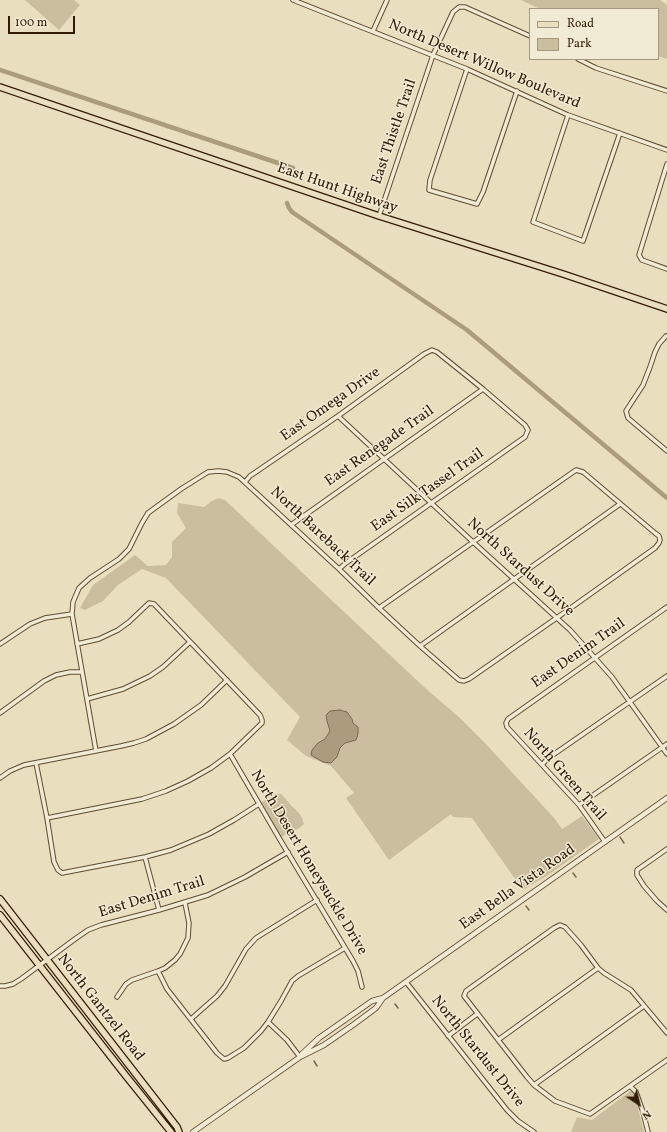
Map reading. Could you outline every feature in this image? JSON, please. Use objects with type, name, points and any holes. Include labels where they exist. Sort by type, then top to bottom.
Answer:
[{"type":"main road","name":"East Hunt Highway","points":[[0,87],[379,216],[563,274],[667,309]]},
{"type":"main road","name":"North Gantzel Road","points":[[0,899],[177,1127],[179,1132]]},
{"type":"main road","name":"North Gantzel Road","points":[[0,915],[171,1132]]},
{"type":"street","name":"North Desert Willow Boulevard","points":[[293,0],[467,68],[568,115],[667,150]]},
{"type":"street","points":[[373,31],[387,0]]},
{"type":"street","name":"East Thistle Trail","points":[[379,216],[433,55],[453,12],[459,7],[465,7],[529,36]]},
{"type":"street","points":[[580,60],[596,68],[667,91]]},
{"type":"street","points":[[467,68],[430,180],[429,190],[477,204],[483,192],[516,91]]},
{"type":"street","points":[[568,115],[533,222],[583,241],[620,133]]},
{"type":"street","points":[[667,164],[639,255],[642,260],[667,269]]},
{"type":"street","points":[[666,336],[659,344],[655,352],[643,385],[626,411],[628,418],[666,449]]},
{"type":"street","name":"East Omega Drive","points":[[245,482],[250,476],[338,416],[424,354],[432,350],[437,352],[483,389]]},
{"type":"street","name":"East Silk Tassel Trail","points":[[339,569],[525,437],[528,430],[525,425],[483,389]]},
{"type":"street","name":"East Renegade Trail","points":[[291,525],[483,389]]},
{"type":"street","name":"North Stardust Drive","points":[[338,416],[473,542],[558,617],[612,677],[667,754]]},
{"type":"street","points":[[379,608],[576,470],[583,472],[659,536],[660,543],[656,548],[558,617]]},
{"type":"street","name":"North Bareback Trail","points":[[72,614],[73,602],[79,588],[90,578],[119,559],[129,549],[148,513],[208,472],[218,471],[227,472],[239,477],[245,482],[420,646],[459,680],[464,681],[469,679],[558,617]]},
{"type":"street","points":[[420,646],[620,504]]},
{"type":"street","points":[[47,818],[142,798],[166,791],[188,781],[230,754],[262,723],[260,715],[154,604],[149,603],[118,630],[99,639],[77,644]]},
{"type":"street","name":"East Denim Trail","points":[[506,723],[508,719],[667,607]]},
{"type":"street","points":[[0,644],[30,624],[46,618],[72,614],[96,751]]},
{"type":"street","points":[[87,698],[123,689],[150,676],[190,642]]},
{"type":"street","points":[[0,713],[44,681],[56,675],[70,672],[82,672]]},
{"type":"street","points":[[542,765],[548,759],[667,676]]},
{"type":"street","points":[[0,778],[10,771],[24,765],[134,743],[174,724],[201,705],[227,680]]},
{"type":"street","name":"North Green Trail","points":[[506,723],[507,727],[579,805],[604,842]]},
{"type":"street","points":[[579,805],[667,744]]},
{"type":"street","name":"North Desert Honeysuckle Drive","points":[[230,754],[345,948],[358,971],[362,987]]},
{"type":"street","points":[[36,763],[54,862],[58,870],[62,873],[146,857],[171,850],[209,834],[259,804]]},
{"type":"street","name":"East Bella Vista Road","points":[[194,1132],[300,1057],[324,1045],[341,1033],[376,1008],[383,998],[667,798]]},
{"type":"street","points":[[667,849],[637,870],[637,875],[644,886],[667,910]]},
{"type":"street","name":"East Denim Trail","points":[[0,986],[13,984],[21,979],[88,930],[101,925],[185,903],[208,895],[262,868],[288,852]]},
{"type":"street","points":[[146,857],[159,910]]},
{"type":"street","points":[[191,1019],[217,996],[225,986],[246,949],[256,938],[317,900]]},
{"type":"street","points":[[117,997],[126,984],[132,980],[165,968],[180,954],[188,938],[189,923],[185,903]]},
{"type":"street","points":[[667,1033],[631,990],[598,968],[581,945],[565,927],[560,925],[466,991],[464,996],[534,1085],[555,1101],[590,1114],[667,1060]]},
{"type":"street","points":[[158,971],[167,989],[217,1053],[224,1058],[228,1058],[244,1048],[253,1040],[268,1022],[292,981],[345,948]]},
{"type":"street","points":[[498,1040],[598,968]]},
{"type":"street","name":"North Stardust Drive","points":[[406,982],[507,1110],[518,1121],[534,1132]]},
{"type":"street","name":"East Bella Vista Road","points":[[300,1057],[319,1038],[372,1000],[383,998]]},
{"type":"street","points":[[534,1085],[644,1006]]},
{"type":"street","points":[[448,1036],[477,1014]]},
{"type":"street","points":[[268,1022],[287,1040],[300,1057]]},
{"type":"street","points":[[630,1086],[636,1092],[644,1112],[648,1132]]},
{"type":"green space","points":[[25,0],[74,0],[80,5],[59,30]]},
{"type":"green space","points":[[521,0],[660,0],[667,5],[667,59],[659,56],[659,8],[538,8]]},
{"type":"green space","points":[[218,498],[225,500],[423,686],[461,719],[555,819],[562,829],[582,816],[599,839],[548,875],[523,890],[472,818],[453,817],[451,814],[389,860],[346,798],[354,793],[331,766],[306,756],[287,740],[300,717],[166,578],[142,569],[118,585],[103,601],[85,610],[80,608],[93,585],[135,555],[148,566],[166,565],[172,557],[172,542],[186,528],[177,513],[178,503],[204,507]]},
{"type":"green space","points":[[276,793],[281,794],[299,813],[304,824],[298,829],[279,838],[259,804]]},
{"type":"green space","points":[[633,1089],[644,1132],[571,1132],[577,1117],[592,1120]]},
{"type":"shaded area","points":[[340,710],[347,712],[353,723],[358,727],[358,734],[356,740],[345,743],[340,748],[337,757],[331,763],[323,762],[311,755],[312,750],[318,743],[325,739],[330,731],[326,715],[330,711]]},
{"type":"waterway","points":[[0,70],[293,168]]},
{"type":"waterway","points":[[287,203],[292,212],[467,330],[667,498]]},
{"type":"waterway","points":[[620,837],[624,843]]},
{"type":"waterway","points":[[573,873],[576,877]]},
{"type":"waterway","points":[[526,906],[529,910]]},
{"type":"waterway","points":[[395,1004],[398,1008]]},
{"type":"waterway","points":[[314,1061],[317,1066]]}]
